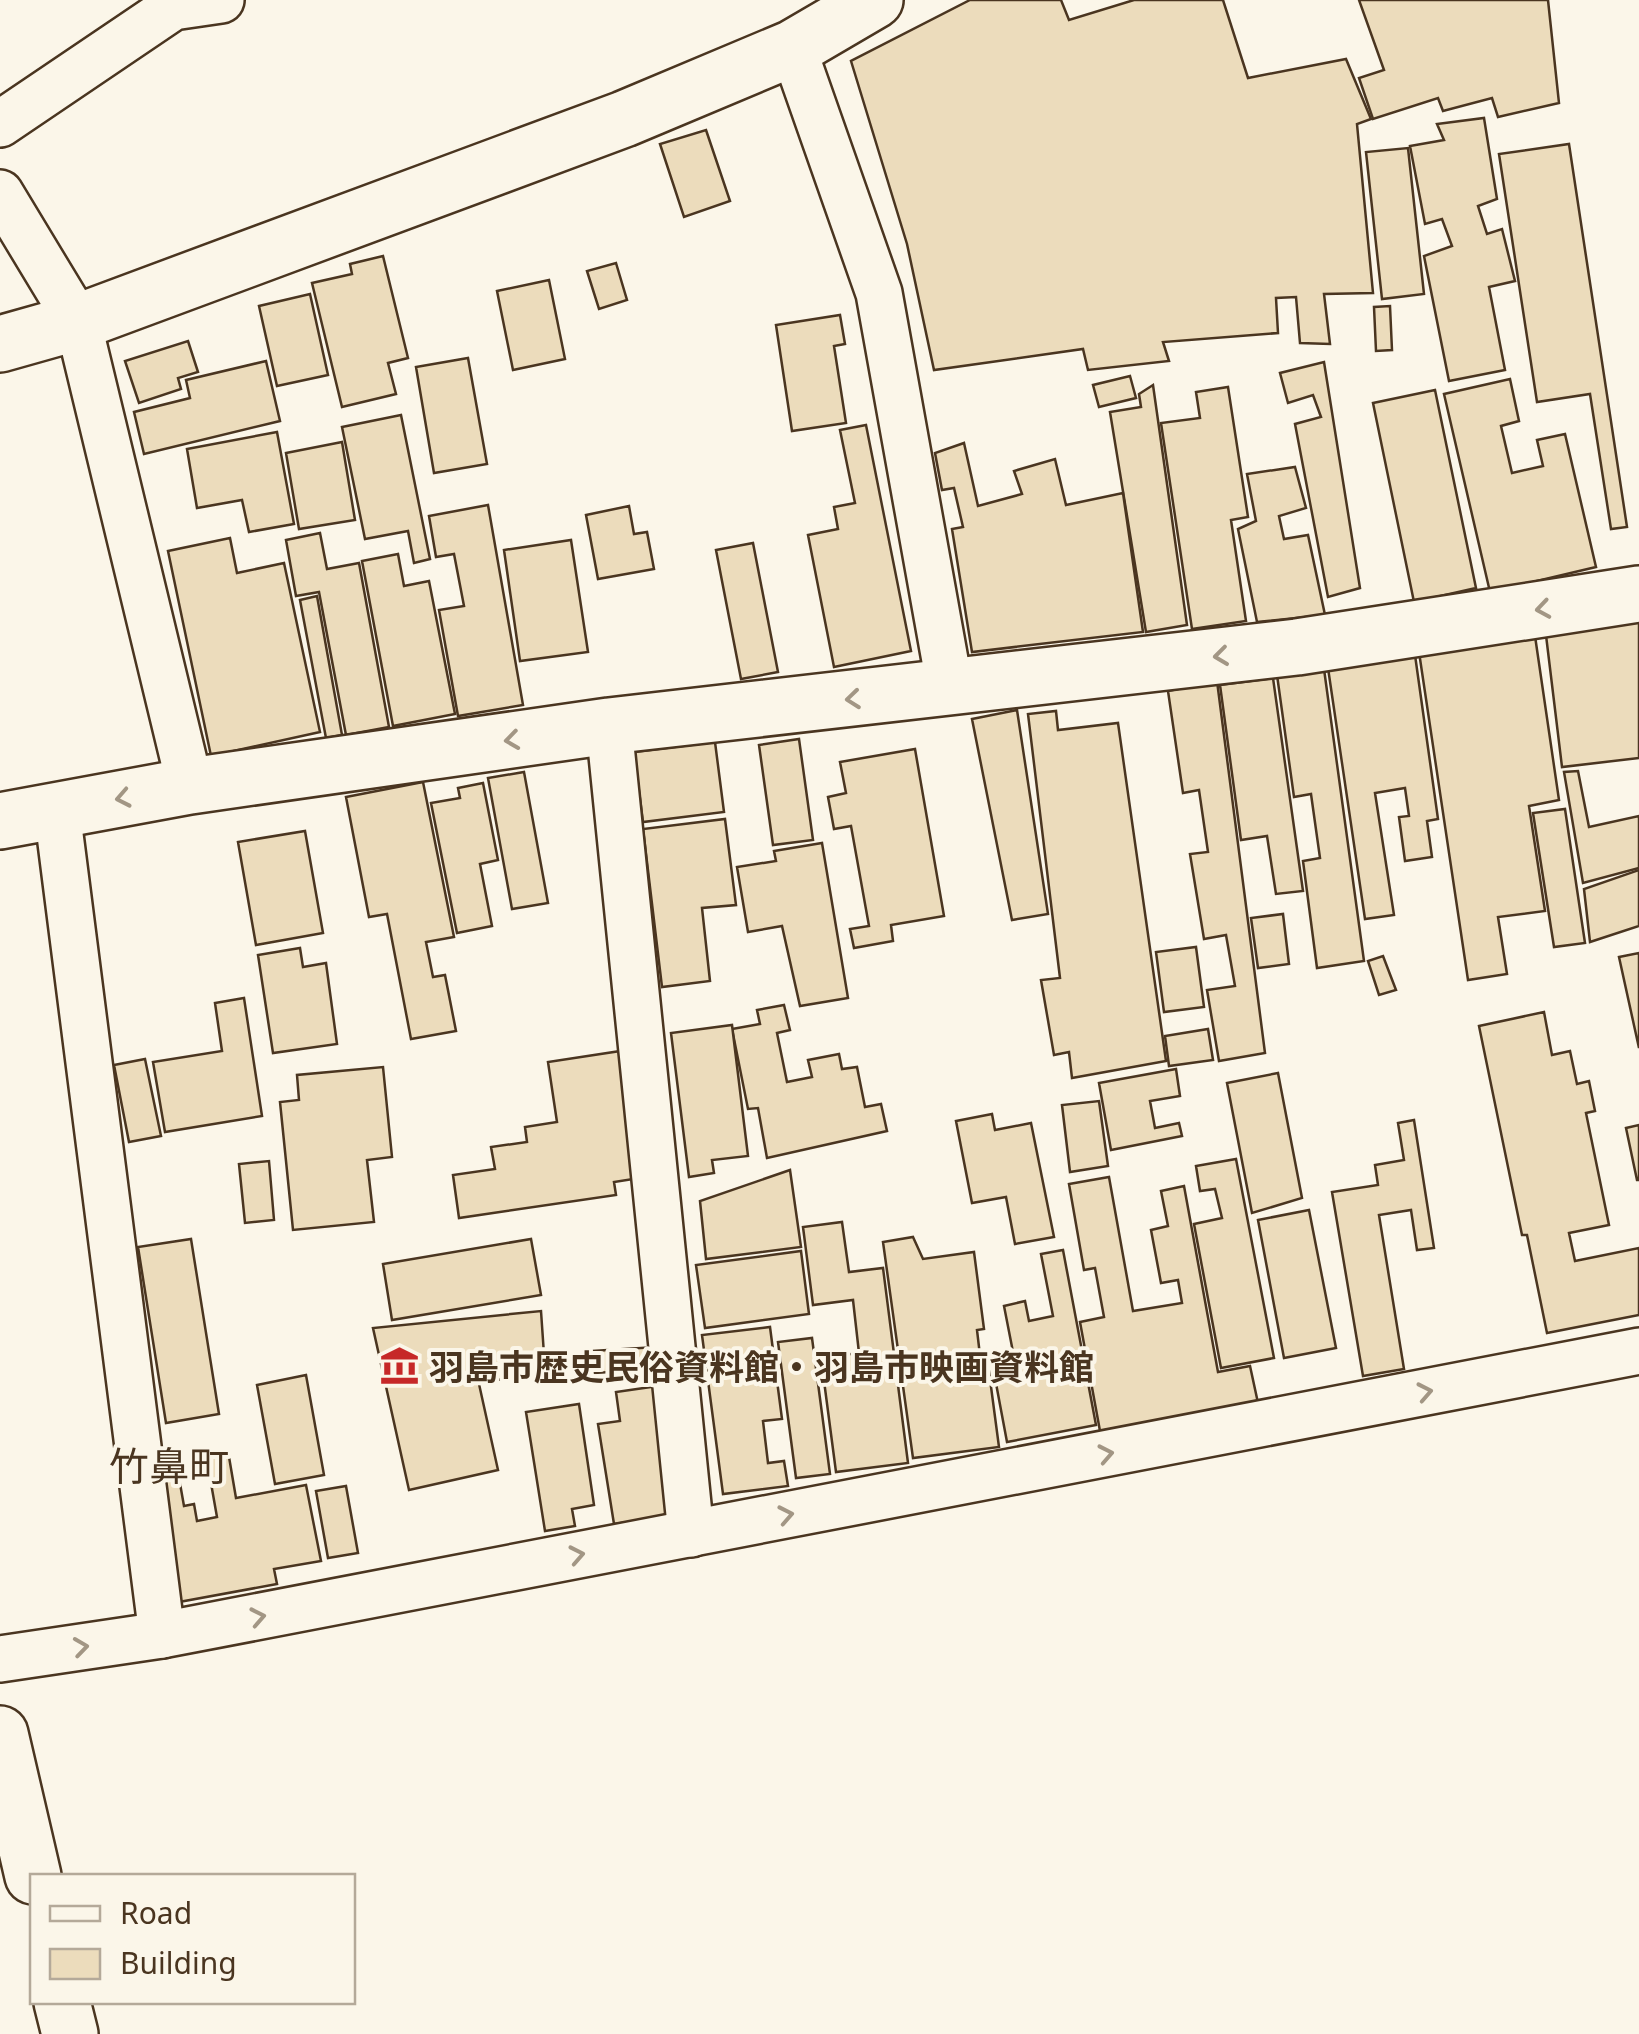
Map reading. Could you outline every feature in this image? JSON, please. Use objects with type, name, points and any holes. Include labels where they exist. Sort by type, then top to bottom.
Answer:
[{"type":"street","points":[[0,124],[174,7],[221,0]]},
{"type":"street","points":[[0,344],[78,322],[624,119],[793,48],[875,0]]},
{"type":"street","points":[[793,48],[880,292],[950,688]]},
{"type":"street","points":[[0,192],[78,322],[190,786]]},
{"type":"street","points":[[0,821],[190,786],[609,726],[1297,647],[1639,594]]},
{"type":"street","points":[[609,726],[691,1534]]},
{"type":"street","points":[[57,811],[162,1635]]},
{"type":"street","points":[[0,1659],[162,1635],[1639,1351]]},
{"type":"street","points":[[0,1734],[33,1874]]},
{"type":"street","points":[[62,2004],[70,2034]]},
{"type":"building","points":[[970,0],[1061,0],[1069,20],[1134,0],[1223,0],[1248,78],[1346,59],[1371,119],[1357,124],[1373,293],[1324,294],[1330,344],[1300,343],[1296,297],[1276,298],[1278,333],[1163,342],[1169,361],[1088,370],[1083,349],[934,370],[907,244],[851,61]]},
{"type":"building","points":[[1359,0],[1548,0],[1559,103],[1498,117],[1492,98],[1443,111],[1438,98],[1373,119],[1359,78],[1384,70]]},
{"type":"building","points":[[1484,118],[1497,199],[1478,206],[1487,234],[1502,229],[1515,281],[1489,287],[1505,370],[1449,381],[1424,256],[1452,246],[1442,219],[1425,224],[1410,146],[1444,140],[1437,124]]},
{"type":"building","points":[[706,130],[730,201],[684,217],[660,144]]},
{"type":"building","points":[[1569,144],[1627,527],[1611,529],[1590,394],[1537,402],[1499,154]]},
{"type":"building","points":[[1408,148],[1424,294],[1382,299],[1366,152]]},
{"type":"building","points":[[383,256],[408,358],[388,363],[396,394],[342,407],[312,283],[352,274],[350,264]]},
{"type":"building","points":[[616,263],[627,300],[599,309],[587,271]]},
{"type":"building","points":[[549,280],[565,359],[513,370],[497,291]]},
{"type":"building","points":[[310,294],[328,375],[277,386],[259,306]]},
{"type":"building","points":[[1390,306],[1392,350],[1376,351],[1374,307]]},
{"type":"building","points":[[840,315],[845,344],[834,346],[846,423],[792,431],[776,325]]},
{"type":"building","points":[[188,341],[198,372],[178,378],[181,389],[139,403],[125,361]]},
{"type":"building","points":[[468,358],[487,464],[434,473],[416,367]]},
{"type":"building","points":[[266,361],[280,421],[144,454],[134,412],[190,398],[186,380]]},
{"type":"building","points":[[1324,362],[1360,588],[1328,597],[1295,424],[1321,417],[1313,395],[1288,403],[1280,373]]},
{"type":"building","points":[[1130,376],[1136,398],[1099,407],[1093,385]]},
{"type":"building","points":[[1510,379],[1519,421],[1501,426],[1512,473],[1543,466],[1537,440],[1565,434],[1596,567],[1490,592],[1444,394]]},
{"type":"building","points":[[1153,385],[1187,625],[1146,632],[1110,412],[1141,407],[1139,394]]},
{"type":"building","points":[[1228,387],[1248,517],[1231,520],[1246,621],[1192,629],[1161,423],[1200,418],[1196,392]]},
{"type":"building","points":[[1435,390],[1476,588],[1414,602],[1373,403]]},
{"type":"building","points":[[401,415],[430,559],[414,563],[408,531],[365,539],[342,427]]},
{"type":"building","points":[[866,425],[911,651],[834,667],[808,535],[838,529],[834,507],[855,503],[840,430]]},
{"type":"building","points":[[277,432],[294,524],[249,532],[242,500],[197,508],[187,449]]},
{"type":"building","points":[[342,442],[355,520],[299,529],[286,453]]},
{"type":"building","points":[[964,443],[978,506],[1022,494],[1014,471],[1055,459],[1066,505],[1123,493],[1143,632],[972,652],[952,529],[963,527],[954,488],[942,490],[935,453]]},
{"type":"building","points":[[1295,467],[1306,508],[1279,516],[1284,539],[1308,535],[1325,615],[1257,622],[1238,529],[1256,521],[1247,474]]},
{"type":"building","points":[[488,505],[523,705],[458,716],[439,610],[464,606],[454,554],[436,557],[429,516]]},
{"type":"building","points":[[629,506],[634,534],[647,532],[654,569],[598,579],[586,515]]},
{"type":"building","points":[[320,533],[327,569],[359,563],[389,727],[346,735],[319,592],[296,596],[286,540]]},
{"type":"building","points":[[230,538],[237,573],[284,563],[320,732],[211,756],[168,551]]},
{"type":"building","points":[[571,540],[588,652],[520,661],[504,550]]},
{"type":"building","points":[[753,543],[778,672],[741,679],[716,550]]},
{"type":"building","points":[[398,554],[404,586],[429,581],[455,714],[393,726],[362,561]]},
{"type":"building","points":[[317,596],[342,735],[326,738],[300,600]]},
{"type":"building","points":[[1639,615],[1639,758],[1562,767],[1545,627]]},
{"type":"building","points":[[1535,636],[1559,800],[1529,806],[1545,911],[1498,917],[1507,974],[1468,980],[1419,652]]},
{"type":"building","points":[[1415,655],[1438,819],[1427,821],[1432,857],[1405,861],[1399,817],[1409,816],[1405,788],[1375,793],[1394,915],[1365,919],[1328,668]]},
{"type":"building","points":[[1324,669],[1364,961],[1317,968],[1303,861],[1320,858],[1311,794],[1294,797],[1277,675]]},
{"type":"building","points":[[1273,678],[1303,891],[1276,894],[1267,836],[1241,840],[1220,685]]},
{"type":"building","points":[[1217,681],[1265,1053],[1219,1061],[1207,990],[1235,986],[1226,935],[1204,939],[1190,854],[1208,852],[1199,790],[1183,793],[1168,691]]},
{"type":"building","points":[[1017,710],[1048,914],[1012,920],[972,719]]},
{"type":"building","points":[[1056,711],[1058,730],[1118,723],[1166,1061],[1072,1078],[1069,1052],[1054,1055],[1041,980],[1060,978],[1028,714]]},
{"type":"building","points":[[799,739],[813,840],[773,845],[759,745]]},
{"type":"building","points":[[715,742],[724,812],[643,822],[634,752]]},
{"type":"building","points":[[915,749],[944,916],[891,925],[893,941],[854,948],[850,929],[869,926],[851,826],[834,829],[828,797],[846,793],[840,762]]},
{"type":"building","points":[[1578,771],[1589,827],[1639,816],[1639,868],[1583,883],[1564,772]]},
{"type":"building","points":[[524,772],[548,903],[512,909],[488,778]]},
{"type":"building","points":[[423,782],[454,937],[426,942],[433,977],[445,975],[456,1031],[411,1039],[387,914],[369,917],[346,797]]},
{"type":"building","points":[[483,783],[498,860],[480,864],[492,926],[457,933],[431,803],[460,798],[458,788]]},
{"type":"building","points":[[1565,809],[1585,943],[1554,947],[1533,813]]},
{"type":"building","points":[[725,819],[736,905],[702,908],[710,981],[662,987],[643,829]]},
{"type":"building","points":[[305,831],[323,933],[256,945],[238,842]]},
{"type":"building","points":[[822,843],[848,998],[800,1006],[782,926],[748,932],[737,867],[776,861],[774,851]]},
{"type":"building","points":[[1639,870],[1639,926],[1590,942],[1584,889]]},
{"type":"building","points":[[1283,914],[1289,964],[1258,968],[1251,918]]},
{"type":"building","points":[[1196,947],[1204,1007],[1164,1012],[1156,952]]},
{"type":"building","points":[[300,948],[303,967],[326,963],[337,1044],[273,1053],[258,955]]},
{"type":"building","points":[[1639,953],[1639,1048],[1619,957]]},
{"type":"building","points":[[1383,956],[1396,990],[1379,995],[1368,961]]},
{"type":"building","points":[[244,998],[262,1116],[165,1132],[153,1062],[222,1051],[215,1003]]},
{"type":"building","points":[[784,1005],[790,1030],[777,1033],[787,1082],[812,1077],[808,1060],[839,1054],[842,1069],[857,1067],[865,1107],[881,1104],[887,1131],[767,1158],[758,1108],[748,1109],[732,1029],[760,1024],[757,1010]]},
{"type":"building","points":[[1544,1012],[1552,1055],[1570,1051],[1577,1084],[1589,1081],[1595,1111],[1586,1113],[1609,1225],[1569,1233],[1575,1261],[1639,1248],[1639,1315],[1547,1333],[1527,1235],[1522,1235],[1479,1026]]},
{"type":"building","points":[[732,1025],[748,1156],[712,1160],[714,1173],[689,1177],[671,1033]]},
{"type":"building","points":[[1208,1029],[1213,1060],[1169,1066],[1165,1036]]},
{"type":"building","points":[[627,1050],[646,1177],[614,1182],[616,1195],[459,1218],[453,1175],[495,1169],[491,1147],[527,1142],[525,1127],[557,1122],[548,1062]]},
{"type":"building","points":[[145,1059],[161,1136],[129,1142],[114,1065]]},
{"type":"building","points":[[383,1067],[392,1157],[367,1160],[374,1222],[293,1230],[280,1102],[299,1100],[297,1075]]},
{"type":"building","points":[[1176,1069],[1180,1096],[1150,1101],[1155,1128],[1179,1123],[1182,1136],[1111,1150],[1099,1083]]},
{"type":"building","points":[[1278,1073],[1302,1198],[1252,1213],[1227,1083]]},
{"type":"building","points":[[1099,1101],[1108,1166],[1070,1172],[1062,1105]]},
{"type":"building","points":[[992,1114],[995,1130],[1031,1123],[1054,1237],[1015,1244],[1006,1197],[972,1203],[956,1121]]},
{"type":"building","points":[[1414,1120],[1434,1248],[1417,1250],[1411,1210],[1379,1215],[1404,1369],[1363,1376],[1332,1192],[1378,1185],[1375,1165],[1404,1160],[1398,1123]]},
{"type":"building","points":[[1639,1125],[1639,1180],[1637,1180],[1626,1128]]},
{"type":"building","points":[[1236,1159],[1274,1358],[1221,1368],[1194,1224],[1222,1218],[1215,1189],[1200,1191],[1196,1166]]},
{"type":"building","points":[[269,1161],[274,1220],[245,1223],[239,1164]]},
{"type":"building","points":[[790,1170],[801,1247],[706,1259],[700,1201]]},
{"type":"building","points":[[1109,1177],[1133,1311],[1182,1303],[1178,1280],[1161,1283],[1151,1230],[1168,1226],[1161,1191],[1184,1186],[1218,1372],[1250,1366],[1258,1403],[1100,1431],[1080,1322],[1104,1317],[1095,1268],[1084,1270],[1069,1184]]},
{"type":"building","points":[[1309,1210],[1336,1348],[1284,1358],[1258,1220]]},
{"type":"building","points":[[842,1222],[849,1272],[883,1268],[908,1463],[836,1472],[821,1358],[859,1353],[853,1300],[813,1305],[803,1227]]},
{"type":"building","points":[[913,1237],[923,1259],[974,1252],[984,1329],[977,1330],[981,1364],[988,1364],[999,1447],[913,1458],[883,1242]]},
{"type":"building","points":[[191,1239],[219,1414],[166,1423],[138,1247]]},
{"type":"building","points":[[531,1239],[541,1295],[392,1320],[383,1264]]},
{"type":"building","points":[[1063,1250],[1096,1425],[1007,1442],[992,1362],[1014,1357],[1004,1306],[1025,1301],[1029,1321],[1053,1316],[1041,1254]]},
{"type":"building","points":[[801,1251],[809,1314],[705,1328],[696,1265]]},
{"type":"building","points":[[541,1311],[545,1369],[479,1384],[498,1470],[409,1490],[373,1328]]},
{"type":"building","points":[[770,1327],[782,1419],[763,1421],[768,1463],[784,1461],[788,1486],[723,1494],[702,1335]]},
{"type":"building","points":[[812,1338],[830,1474],[796,1478],[778,1342]]},
{"type":"building","points":[[656,1347],[658,1369],[595,1373],[593,1351]]},
{"type":"building","points":[[306,1375],[324,1475],[275,1484],[257,1385]]},
{"type":"building","points":[[658,1386],[678,1515],[614,1524],[598,1424],[620,1421],[616,1392]]},
{"type":"building","points":[[579,1404],[594,1505],[572,1509],[575,1526],[545,1531],[526,1412]]},
{"type":"building","points":[[228,1451],[236,1498],[306,1485],[321,1561],[274,1569],[277,1584],[179,1602],[153,1465],[176,1461],[184,1506],[194,1504],[197,1521],[217,1517],[206,1455]]},
{"type":"building","points":[[346,1486],[358,1553],[328,1558],[316,1491]]},
{"type":"place","name":"羽島市歴史民俗資料館・羽島市映画資料館","points":[[399,1366]]},
{"type":"district","name":"竹鼻町","points":[[169,1465]]}]
